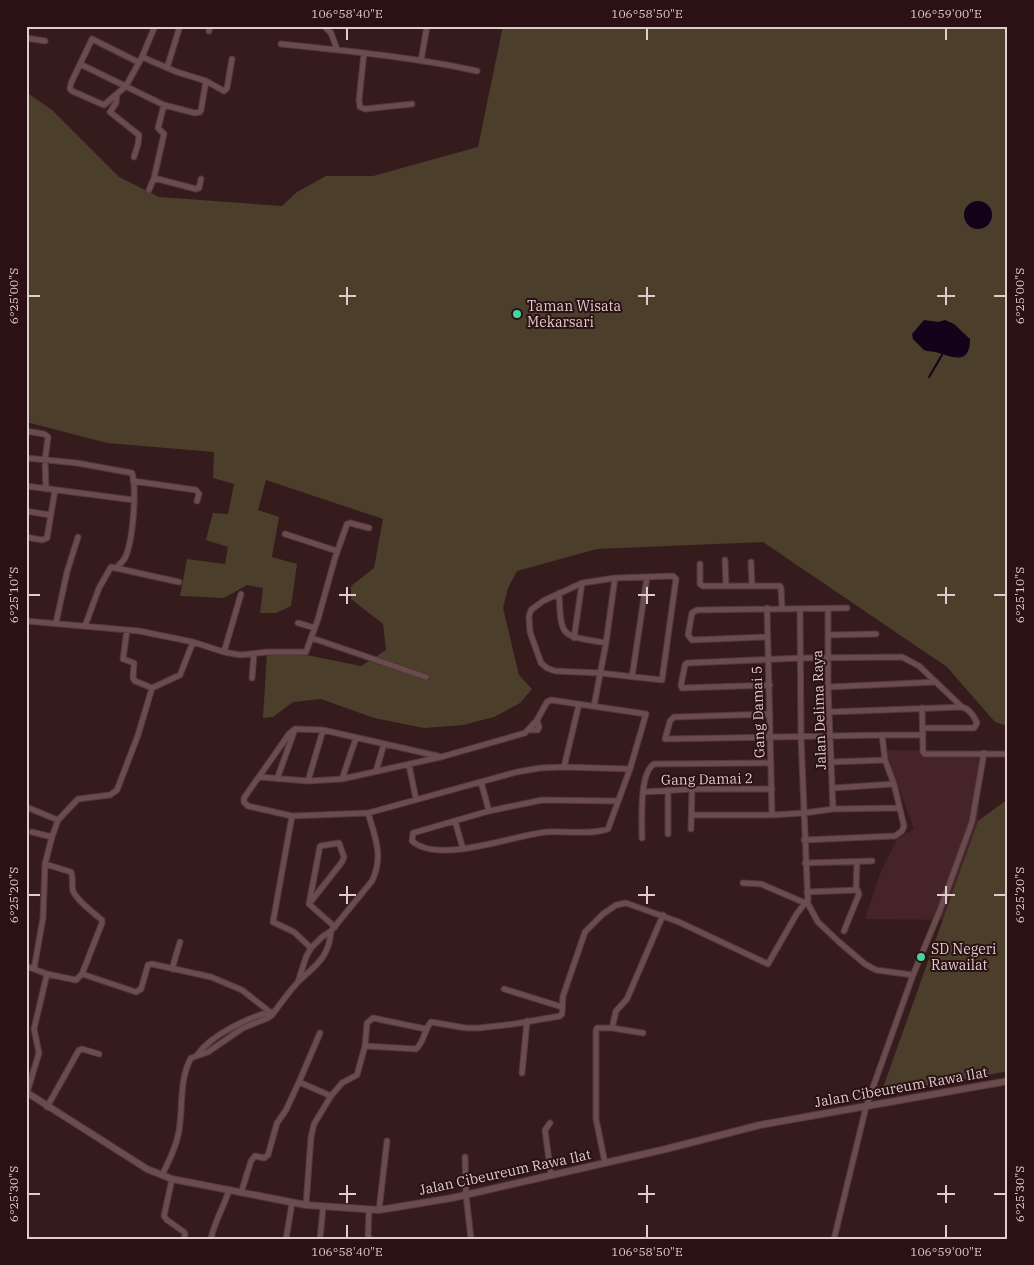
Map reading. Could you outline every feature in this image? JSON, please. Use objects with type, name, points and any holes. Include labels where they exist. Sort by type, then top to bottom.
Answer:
[{"type":"street","points":[[138,62],[92,39],[70,88],[72,91],[103,105],[126,86],[142,57],[155,26]]},
{"type":"street","points":[[324,26],[332,35],[337,49]]},
{"type":"street","points":[[422,61],[427,26]]},
{"type":"street","points":[[167,68],[178,29]]},
{"type":"street","points":[[26,38],[45,40]]},
{"type":"street","points":[[281,44],[337,49],[422,61],[477,72]]},
{"type":"street","points":[[364,53],[359,100],[360,107],[365,109],[412,104]]},
{"type":"street","points":[[142,57],[167,68],[206,81],[225,91],[232,59]]},
{"type":"street","points":[[80,64],[178,110],[200,112],[206,81]]},
{"type":"street","points":[[117,94],[116,103],[110,113],[139,135],[134,157]]},
{"type":"street","points":[[149,190],[154,178],[164,134],[158,128],[164,105]]},
{"type":"street","points":[[154,178],[196,189],[201,179]]},
{"type":"street","points":[[26,431],[48,437],[46,489]]},
{"type":"street","points":[[26,458],[77,463],[133,474],[134,500],[128,548],[124,560],[117,567]]},
{"type":"street","points":[[133,481],[196,490],[199,494],[197,501]]},
{"type":"street","points":[[26,486],[134,500]]},
{"type":"street","points":[[26,538],[42,540],[46,538],[55,490]]},
{"type":"street","points":[[26,511],[50,515]]},
{"type":"street","points":[[26,621],[127,630],[193,642],[224,652],[254,654],[306,652],[312,638],[337,551],[348,523],[369,528]]},
{"type":"street","points":[[286,534],[337,551]]},
{"type":"street","points":[[56,623],[67,572],[78,537]]},
{"type":"street","points":[[725,560],[726,586]]},
{"type":"street","points":[[751,562],[752,585]]},
{"type":"street","points":[[700,564],[701,586],[780,586],[782,608]]},
{"type":"street","points":[[85,626],[95,598],[111,566],[179,582]]},
{"type":"street","points":[[673,576],[676,579],[663,679],[555,671],[541,663],[530,632],[529,616],[531,610],[536,605],[582,583],[615,578],[647,577],[673,576]]},
{"type":"street","points":[[632,677],[647,577]]},
{"type":"street","points":[[594,706],[606,643],[615,578]]},
{"type":"street","points":[[574,638],[582,583]]},
{"type":"street","points":[[559,593],[560,620],[566,634],[574,638],[606,643]]},
{"type":"street","points":[[224,652],[242,594]]},
{"type":"street","points":[[767,637],[692,640],[688,635],[694,611],[767,608],[847,608]]},
{"type":"street","name":"Gang Damai 5","points":[[767,608],[772,815]]},
{"type":"street","points":[[365,1046],[416,1049],[421,1044],[429,1023],[434,1022],[466,1028],[480,1028],[560,1016],[564,996],[585,932],[616,905],[626,903],[679,922],[768,964],[806,901],[807,892],[801,737],[800,609]]},
{"type":"street","name":"Jalan Delima Raya","points":[[828,609],[828,686],[833,809]]},
{"type":"street","points":[[298,623],[315,628]]},
{"type":"street","points":[[127,630],[123,659],[134,663],[133,678],[135,681],[152,688],[180,675],[193,642]]},
{"type":"street","points":[[828,636],[876,634]]},
{"type":"street","points":[[312,638],[426,677]]},
{"type":"street","points":[[252,678],[254,654]]},
{"type":"street","points":[[770,685],[682,688],[681,685],[687,663],[801,658],[902,657],[919,666],[962,707]]},
{"type":"street","points":[[828,686],[936,682]]},
{"type":"street","points":[[34,969],[43,918],[45,864],[58,820],[78,799],[110,795],[117,790],[138,735],[152,688]]},
{"type":"street","points":[[259,777],[308,781],[342,779],[441,757],[525,733],[537,720],[549,701],[646,714],[630,769],[610,826],[605,831],[535,833],[463,850],[429,848],[420,846],[412,841],[413,834],[488,811],[542,800],[618,801]]},
{"type":"street","points":[[564,768],[579,704]]},
{"type":"street","points":[[830,712],[962,707],[967,708],[977,723],[974,728],[923,728]]},
{"type":"street","points":[[922,708],[923,752],[925,754],[1008,754]]},
{"type":"street","points":[[770,714],[674,718],[670,721],[665,739],[923,735]]},
{"type":"street","points":[[441,757],[323,730],[295,729],[289,734],[244,798],[245,805],[292,816],[368,813],[532,770],[564,768],[630,769]]},
{"type":"street","points":[[277,779],[295,729]]},
{"type":"street","points":[[308,781],[323,730]]},
{"type":"street","points":[[804,840],[895,836],[902,831],[904,826],[886,760],[882,735]]},
{"type":"street","points":[[342,779],[356,738]]},
{"type":"street","points":[[376,771],[384,744]]},
{"type":"street","points":[[834,1239],[866,1110],[913,975],[940,910],[972,822],[984,753]]},
{"type":"street","points":[[831,762],[886,760]]},
{"type":"street","points":[[642,838],[643,792],[648,770],[654,764],[771,763]]},
{"type":"street","points":[[409,765],[416,799]]},
{"type":"street","points":[[481,782],[488,811]]},
{"type":"street","points":[[833,788],[894,784]]},
{"type":"street","name":"Gang Damai 2","points":[[643,792],[772,789]]},
{"type":"street","points":[[668,790],[668,834]]},
{"type":"street","points":[[691,829],[692,790]]},
{"type":"street","points":[[26,807],[58,820]]},
{"type":"street","points":[[692,815],[772,815],[833,809],[899,808]]},
{"type":"street","points":[[298,982],[311,948],[333,929],[372,881],[375,874],[379,851],[368,813]]},
{"type":"street","points":[[292,816],[273,922],[294,932],[311,948]]},
{"type":"street","points":[[455,821],[463,850]]},
{"type":"street","points":[[32,832],[52,837]]},
{"type":"street","points":[[339,843],[344,857],[342,862],[310,904],[320,846],[339,843]]},
{"type":"street","points":[[805,863],[872,861]]},
{"type":"street","points":[[844,931],[859,894],[858,890],[856,890],[857,862]]},
{"type":"street","points":[[26,966],[47,974],[76,980],[82,974],[102,927],[102,920],[76,897],[72,889],[73,875],[71,872],[45,864]]},
{"type":"street","points":[[742,883],[761,884],[806,901],[818,922],[864,964],[876,970],[913,975]]},
{"type":"street","points":[[807,892],[856,890]]},
{"type":"street","points":[[310,904],[333,929]]},
{"type":"street","points":[[612,1028],[616,1011],[627,999],[663,916]]},
{"type":"street","points":[[162,1175],[174,1150],[179,1133],[185,1074],[191,1058],[208,1052],[243,1028],[268,1018],[298,982],[308,975],[321,960],[327,949],[333,929]]},
{"type":"street","points":[[172,969],[180,942]]},
{"type":"street","points":[[82,974],[136,992],[141,989],[148,965],[152,964],[211,977],[242,990],[272,1012]]},
{"type":"street","points":[[27,1094],[39,1053],[34,1029],[47,974]]},
{"type":"street","points":[[504,989],[562,1007]]},
{"type":"street","points":[[306,1205],[311,1137],[314,1124],[331,1096],[342,1083],[357,1075],[365,1046],[368,1022],[373,1018],[426,1029]]},
{"type":"street","points":[[522,1073],[527,1021]]},
{"type":"street","points":[[605,1163],[596,1119],[596,1028],[612,1028],[644,1033]]},
{"type":"street","points":[[241,1193],[251,1161],[256,1156],[264,1158],[268,1155],[277,1123],[300,1082],[320,1033]]},
{"type":"street","points":[[47,1107],[79,1050],[82,1049],[98,1054]]},
{"type":"street","name":"Jalan Cibeureum Rawa Ilat","points":[[27,1094],[140,1166],[172,1179],[324,1208],[379,1210],[466,1195],[760,1125],[866,1110],[1008,1081]]},
{"type":"street","points":[[300,1082],[331,1096]]},
{"type":"street","points":[[550,1123],[546,1130],[551,1175]]},
{"type":"street","points":[[379,1210],[387,1141]]},
{"type":"street","points":[[465,1157],[466,1195],[471,1239]]},
{"type":"street","points":[[172,1179],[164,1216],[166,1220],[184,1232],[184,1239]]},
{"type":"street","points":[[211,1239],[229,1190]]},
{"type":"street","points":[[286,1239],[292,1203]]},
{"type":"street","points":[[320,1239],[324,1208]]},
{"type":"street","points":[[369,1210],[370,1239]]},
{"type":"shaded area","name":"Taman Wisata Mekarsari","points":[[503,26],[1008,26],[1008,726],[995,722],[947,667],[763,542],[597,549],[517,571],[508,588],[503,608],[519,675],[532,689],[520,703],[494,717],[463,725],[424,728],[374,718],[321,699],[293,702],[273,717],[263,718],[267,652],[277,649],[361,666],[386,650],[383,624],[351,599],[351,586],[374,568],[383,519],[266,480],[258,510],[279,517],[272,557],[297,564],[291,606],[276,613],[260,613],[263,588],[247,585],[224,598],[180,596],[187,559],[225,564],[228,547],[206,540],[213,513],[228,514],[234,484],[213,478],[214,452],[107,443],[26,422],[26,92],[52,110],[119,177],[159,197],[282,206],[297,192],[326,176],[373,176],[478,147]]},
{"type":"shaded area","points":[[978,201],[988,205],[992,215],[988,225],[978,229],[968,225],[964,215],[968,205]]},
{"type":"shaded area","points":[[924,320],[938,322],[945,320],[954,324],[970,339],[967,353],[958,358],[924,350],[913,339],[912,334]]},
{"type":"shaded area","points":[[885,750],[981,751],[978,821],[943,920],[865,919],[881,871],[897,839],[914,829]]},
{"type":"shaded area","points":[[1008,799],[1008,1071],[880,1096],[978,821]]},
{"type":"waterway","points":[[929,377],[942,355]]},
{"type":"place","name":"Taman Wisata Mekarsari","points":[[517,314]]},
{"type":"place","name":"SD Negeri Rawailat","points":[[921,957]]}]
